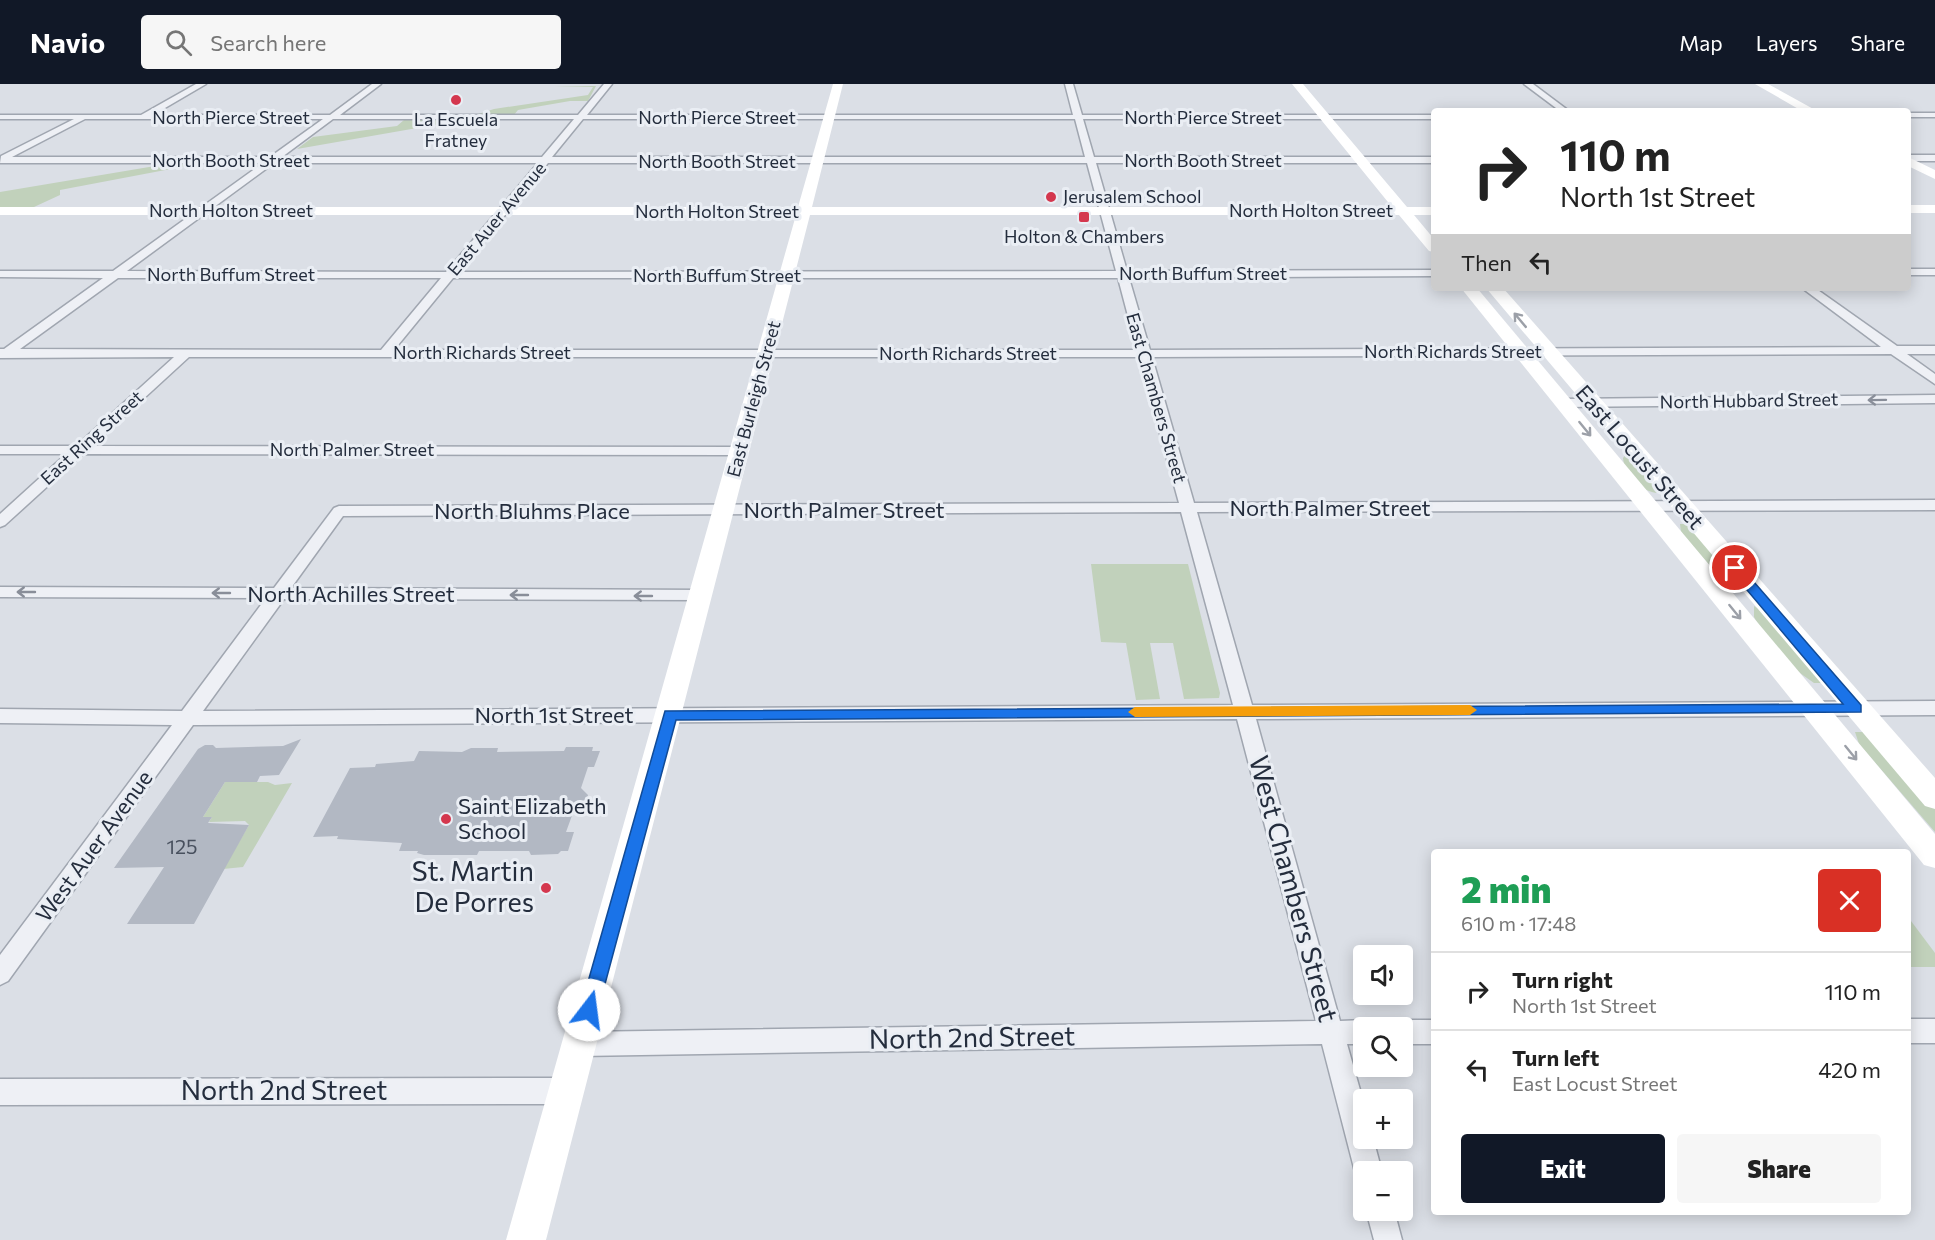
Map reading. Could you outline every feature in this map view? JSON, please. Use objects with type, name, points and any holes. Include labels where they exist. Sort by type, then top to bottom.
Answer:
[{"type":"main road","name":"East Burleigh Street","points":[[526,1240],[670,715],[838,84]]},
{"type":"main road","points":[[1297,84],[1431,244]]},
{"type":"main road","points":[[1760,84],[1805,108]]},
{"type":"main road","points":[[1911,162],[1935,175]]},
{"type":"main road","points":[[1911,209],[1935,209]]},
{"type":"main road","name":"North Holton Street","points":[[0,211],[1431,211]]},
{"type":"main road","points":[[1403,211],[1431,230]]},
{"type":"main road","name":"East Locust Street","points":[[1471,291],[1895,808]]},
{"type":"main road","name":"East Locust Street","points":[[1497,291],[1935,798]]},
{"type":"main road","points":[[1895,808],[1935,838]]},
{"type":"main road","points":[[1895,808],[1935,856]]},
{"type":"street","points":[[142,117],[202,84]]},
{"type":"street","points":[[2,355],[377,84]]},
{"type":"street","name":"East Auer Avenue","points":[[385,353],[608,84]]},
{"type":"street","name":"East Chambers Street","points":[[1069,84],[1245,712]]},
{"type":"street","points":[[1528,84],[1561,108]]},
{"type":"street","points":[[1911,116],[1935,115]]},
{"type":"street","name":"North Pierce Street","points":[[0,117],[1431,117]]},
{"type":"street","points":[[0,160],[83,117]]},
{"type":"street","points":[[1911,160],[1935,158]]},
{"type":"street","name":"North Booth Street","points":[[0,160],[817,162],[1431,160]]},
{"type":"street","points":[[1911,272],[1935,272]]},
{"type":"street","name":"North Buffum Street","points":[[0,274],[787,276],[1431,273]]},
{"type":"street","points":[[1812,291],[1935,380]]},
{"type":"street","name":"North Richards Street","points":[[2,355],[385,353],[766,355],[1935,350]]},
{"type":"street","name":"East Ring Street","points":[[0,522],[185,354]]},
{"type":"street","name":"North Hubbard Street","points":[[1563,403],[1935,399]]},
{"type":"street","name":"North Palmer Street","points":[[0,450],[740,451]]},
{"type":"street","name":"North Palmer Street","points":[[724,510],[1935,505]]},
{"type":"street","name":"North Bluhms Place","points":[[279,593],[339,512],[724,510]]},
{"type":"street","name":"North Achilles Street","points":[[0,592],[702,595]]},
{"type":"street","points":[[187,718],[279,593]]},
{"type":"street","name":"North 1st Street","points":[[0,716],[187,718],[1935,708]]},
{"type":"street","name":"West Chambers Street","points":[[1245,712],[1366,1161]]},
{"type":"street","name":"West Auer Avenue","points":[[0,974],[187,718]]},
{"type":"street","points":[[1911,1031],[1935,1031]]},
{"type":"street","name":"North 2nd Street","points":[[580,1044],[1353,1032]]},
{"type":"street","points":[[1413,1032],[1431,1032]]},
{"type":"street","name":"North 2nd Street","points":[[0,1092],[567,1091]]},
{"type":"street","points":[[1383,1221],[1388,1240]]},
{"type":"green space","points":[[554,86],[596,86],[588,101],[570,101],[518,110],[513,116],[475,115],[494,109],[588,95],[593,87]]},
{"type":"green space","points":[[404,120],[463,120],[297,149],[313,137],[397,126]]},
{"type":"green space","points":[[167,164],[197,164],[60,190],[60,195],[34,207],[0,207],[0,192]]},
{"type":"green space","points":[[1626,454],[1630,454],[1657,486],[1658,493],[1646,490],[1630,476],[1624,464],[1623,458]]},
{"type":"green space","points":[[1680,524],[1687,524],[1738,579],[1737,586],[1715,572],[1681,532]]},
{"type":"green space","points":[[1091,564],[1188,564],[1220,693],[1219,698],[1184,699],[1173,643],[1150,643],[1160,699],[1136,700],[1126,643],[1101,642]]},
{"type":"green space","points":[[1754,606],[1767,614],[1823,683],[1814,683],[1797,671],[1758,624],[1754,617]]},
{"type":"green space","points":[[1855,732],[1866,732],[1935,807],[1935,832],[1859,744]]},
{"type":"green space","points":[[225,782],[268,782],[275,785],[292,783],[243,867],[223,869],[249,825],[245,821],[209,822],[212,817],[203,817]]},
{"type":"green space","points":[[1911,921],[1935,953],[1935,967],[1911,967]]},
{"type":"building","points":[[301,739],[279,775],[260,776],[257,782],[225,782],[203,817],[212,817],[208,823],[249,825],[194,924],[127,924],[164,867],[114,868],[198,749],[205,745],[213,745],[216,748],[283,746]]},
{"type":"building","name":"Saint Elizabeth School","points":[[566,747],[593,747],[592,751],[600,751],[594,767],[588,767],[581,788],[588,795],[586,802],[574,810],[566,832],[574,832],[568,851],[561,851],[558,854],[531,855],[529,851],[479,851],[477,855],[424,855],[417,853],[418,851],[399,851],[402,843],[337,839],[338,836],[313,837],[350,768],[414,761],[419,751],[462,752],[471,748],[498,748],[497,752],[564,751]]},
{"type":"slow traffic","points":[[1135,712],[1470,710]]},
{"type":"place","name":"La Escuela Fratney","points":[[456,100]]},
{"type":"place","name":"Jerusalem School","points":[[1051,197]]},
{"type":"place","name":"Holton & Chambers","points":[[1084,217]]},
{"type":"place","name":"Saint Elizabeth School","points":[[446,819]]},
{"type":"place","name":"St. Martin De Porres","points":[[546,888]]},
{"type":"route","points":[[589,1010],[670,715],[1856,709],[1735,568]]}]
